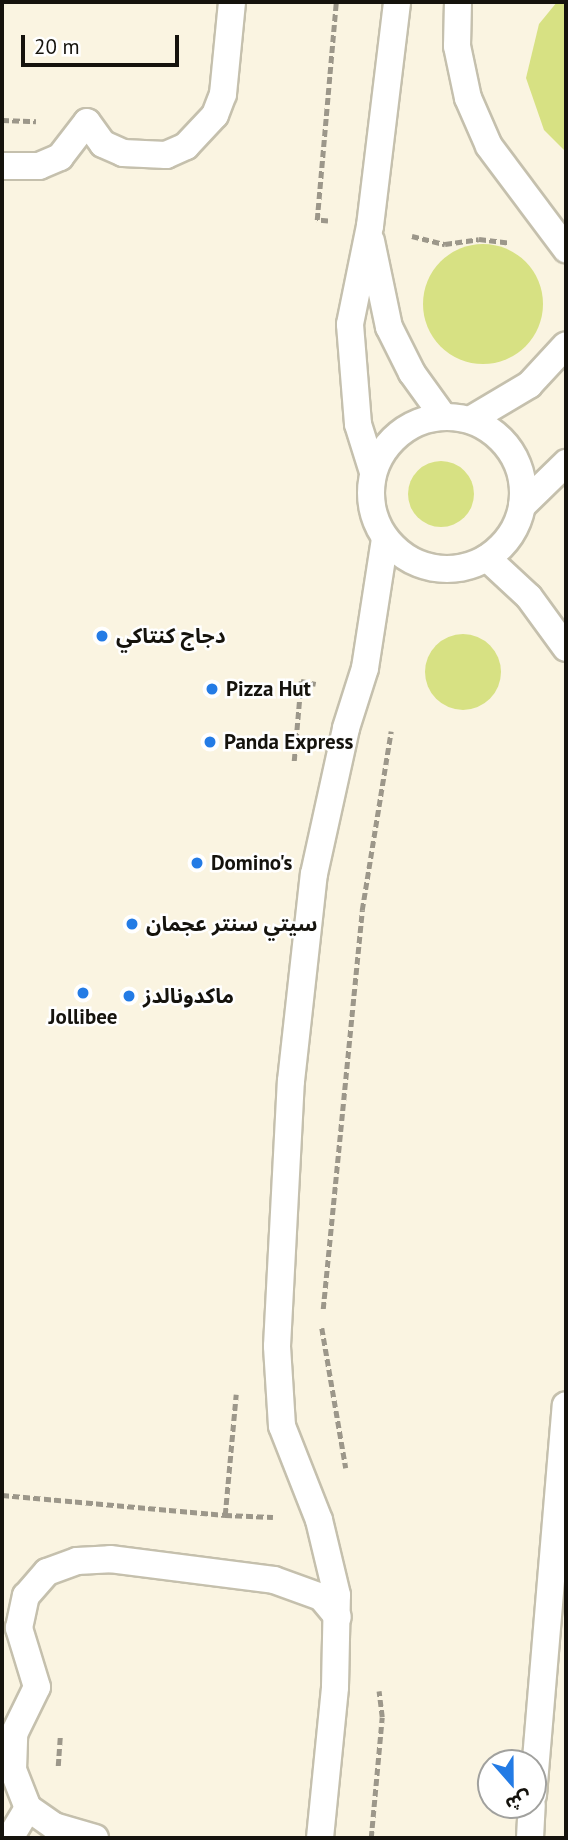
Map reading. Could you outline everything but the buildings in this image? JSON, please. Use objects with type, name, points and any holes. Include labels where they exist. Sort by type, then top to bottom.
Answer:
[{"type":"lane","points":[[2,166],[39,166],[60,157],[88,122],[103,144],[123,153],[166,155],[186,146],[215,115],[223,94],[232,2]]},
{"type":"lane","points":[[373,472],[388,444],[413,425],[443,416],[470,420],[495,433],[512,454],[522,479],[522,506],[510,536],[487,558],[443,570],[421,566],[385,539],[374,518],[373,472],[351,374],[356,274],[370,226],[397,2]]},
{"type":"lane","points":[[458,2],[460,59],[468,98],[489,146],[566,249]]},
{"type":"lane","points":[[370,226],[374,276],[389,327],[412,373],[443,416]]},
{"type":"lane","points":[[470,420],[529,385],[566,345]]},
{"type":"lane","points":[[522,506],[566,463]]},
{"type":"lane","points":[[320,1838],[338,1617],[332,1560],[282,1426],[277,1346],[291,1080],[314,874],[345,728],[365,668],[385,539]]},
{"type":"lane","points":[[487,558],[529,597],[566,649]]},
{"type":"lane","points":[[537,1749],[566,1405]]},
{"type":"lane","points":[[95,1838],[54,1826],[28,1808],[13,1770],[14,1734],[37,1686],[19,1628],[26,1596],[47,1572],[77,1561],[110,1559],[274,1580],[321,1597],[338,1617]]},
{"type":"lane","points":[[10,1838],[28,1808]]},
{"type":"lane","points":[[530,1838],[531,1819]]},
{"type":"green space","points":[[557,2],[566,2],[566,152],[544,130],[526,78],[539,24]]},
{"type":"green space","points":[[483,244],[506,248],[526,261],[539,281],[543,304],[539,327],[526,347],[506,360],[483,364],[460,360],[440,347],[427,327],[423,304],[427,281],[440,261],[460,248]]},
{"type":"green space","points":[[447,461],[465,470],[472,481],[472,507],[465,518],[454,525],[435,527],[417,518],[410,507],[408,488],[417,470],[428,463]]},
{"type":"green space","points":[[463,634],[477,637],[490,645],[498,658],[501,672],[498,686],[490,699],[477,707],[463,710],[449,707],[436,699],[428,686],[425,672],[428,658],[436,645],[449,637]]},
{"type":"place","name":"دجاج كنتاكي","points":[[102,636]]},
{"type":"place","name":"Pizza Hut","points":[[212,689]]},
{"type":"place","name":"Panda Express","points":[[210,742]]},
{"type":"place","name":"Domino's","points":[[197,863]]},
{"type":"place","name":"سيتي سنتر عجمان","points":[[132,924]]},
{"type":"place","name":"Jollibee","points":[[83,993]]},
{"type":"place","name":"ماكدونالدز","points":[[129,996]]}]
